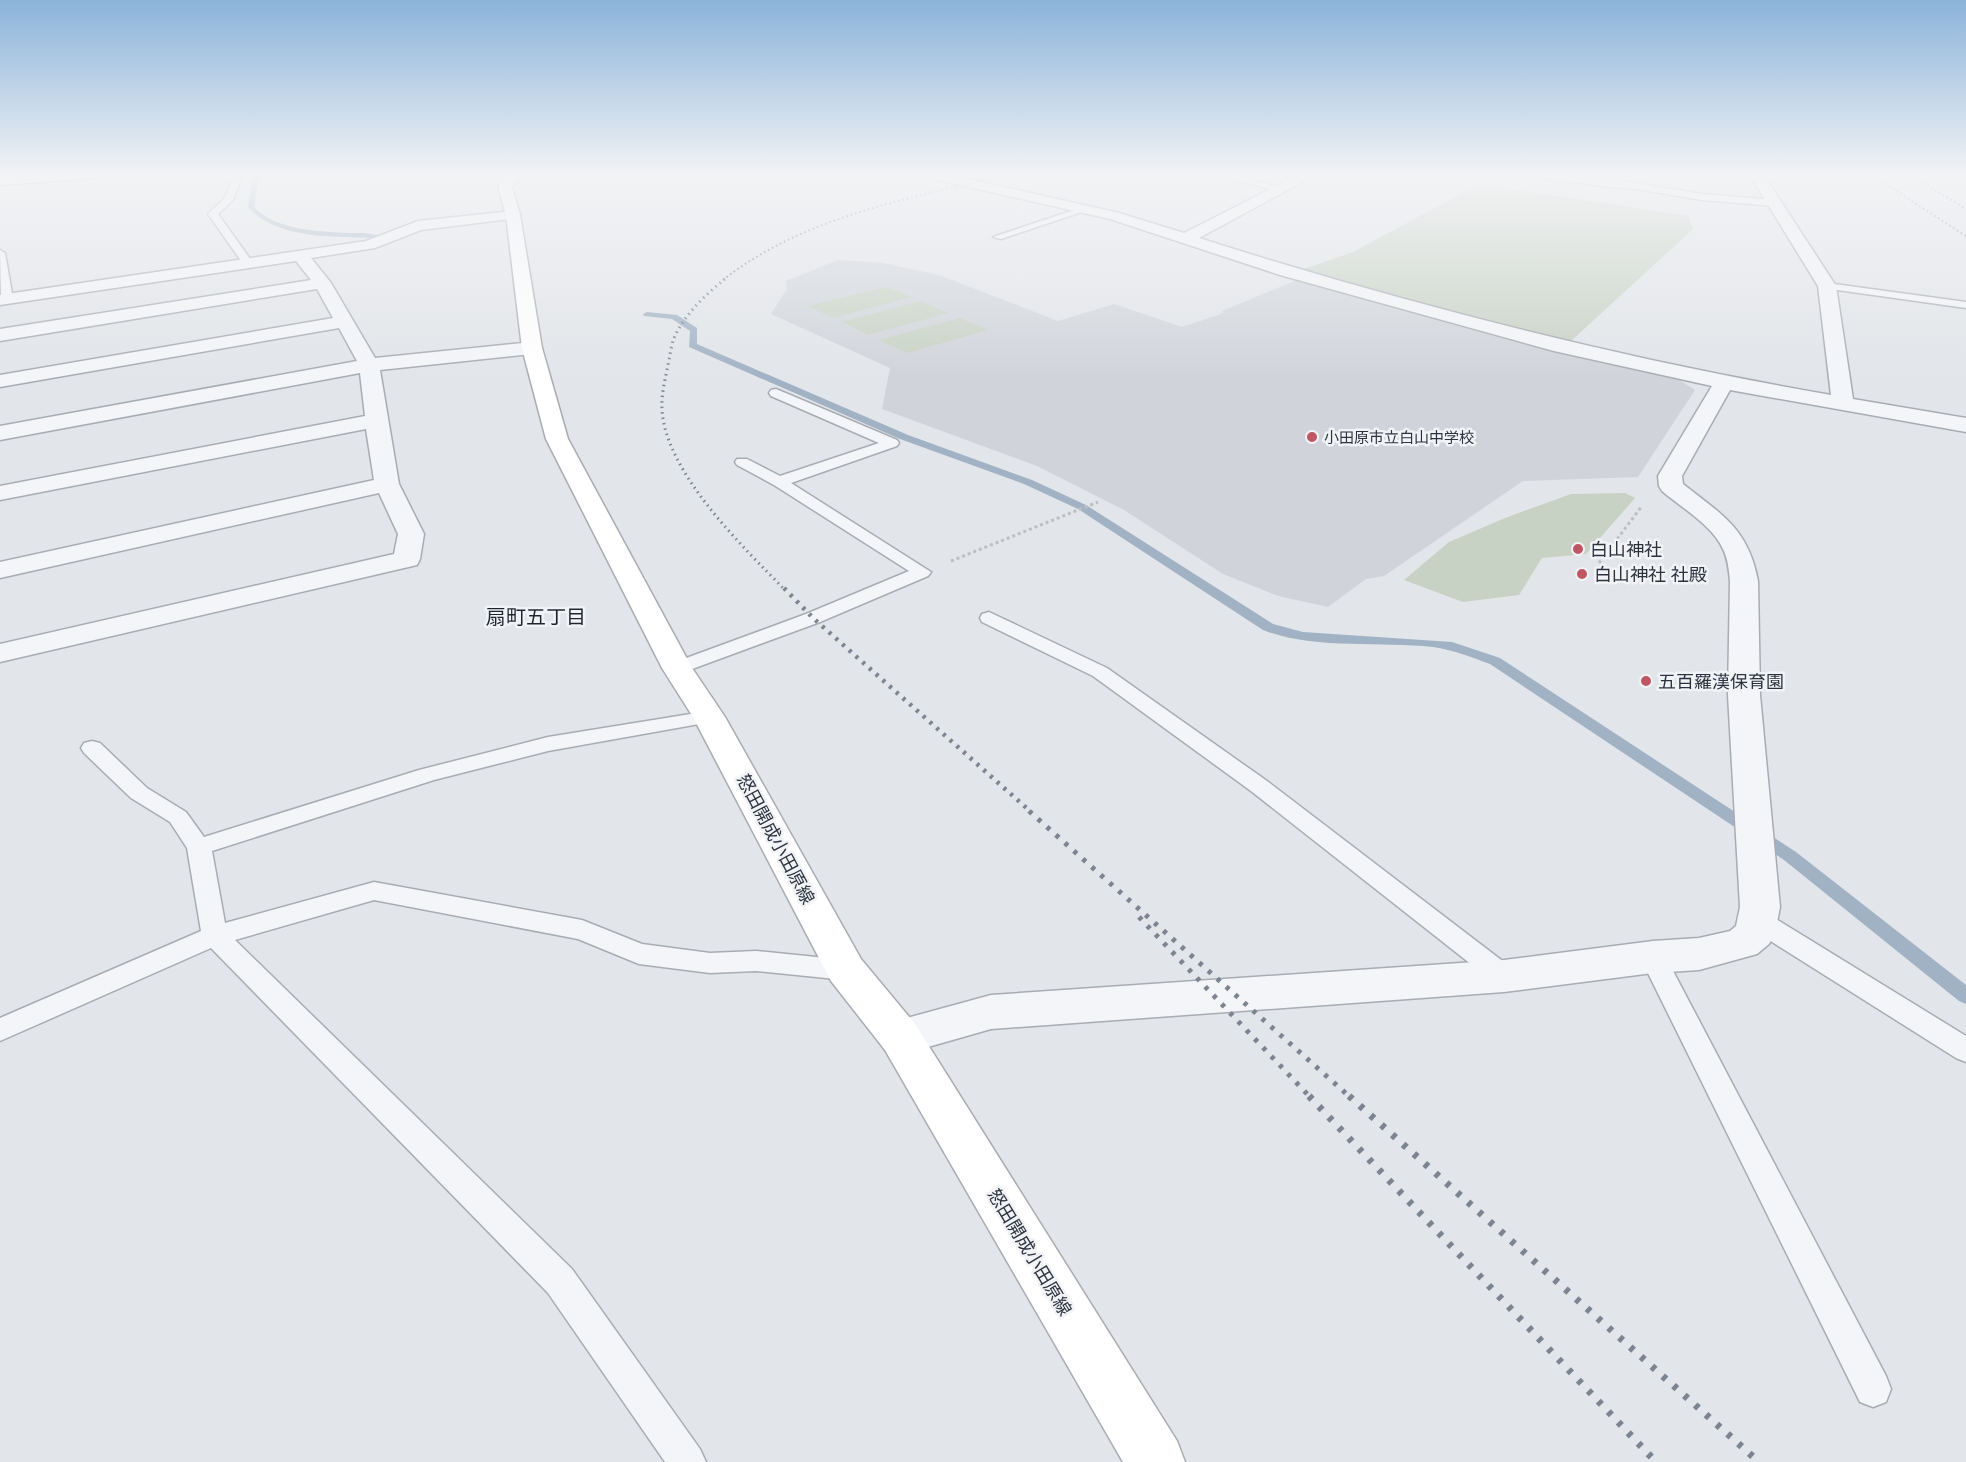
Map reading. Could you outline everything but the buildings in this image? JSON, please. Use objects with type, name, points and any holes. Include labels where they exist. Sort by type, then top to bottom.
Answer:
[{"type":"main road","name":"怒田開成小田原線","points":[[517,242],[532,348],[557,439],[677,668],[709,717],[846,970],[900,1037],[1156,1462]]},
{"type":"street","points":[[3,300],[301,256],[376,242]]},
{"type":"street","points":[[1198,242],[1286,271],[1561,347],[1724,383],[1966,425]]},
{"type":"street","points":[[1799,242],[1827,286],[1844,404]]},
{"type":"street","points":[[0,653],[407,559],[411,534],[387,484],[369,365],[322,284],[301,256]]},
{"type":"street","points":[[0,335],[322,284]]},
{"type":"street","points":[[0,381],[344,322]]},
{"type":"street","points":[[0,433],[369,365],[532,348]]},
{"type":"street","points":[[900,1037],[991,1012],[1504,976],[1653,957],[1699,954],[1743,943],[1755,933],[1759,921],[1744,695],[1744,581],[1737,550],[1727,536],[1671,484],[1670,476],[1724,383]]},
{"type":"street","points":[[0,493],[376,420]]},
{"type":"street","points":[[0,570],[387,484]]},
{"type":"lane","points":[[233,242],[248,263]]},
{"type":"lane","points":[[0,253],[3,300]]},
{"type":"lane","points":[[1827,286],[1966,305]]},
{"type":"lane","points":[[776,393],[892,443],[779,482]]},
{"type":"lane","points":[[742,462],[779,482],[922,572]]},
{"type":"lane","points":[[677,668],[813,618],[922,572]]},
{"type":"lane","points":[[989,618],[1100,672],[1258,786],[1504,976]]},
{"type":"lane","points":[[199,847],[427,775],[548,744],[709,717]]},
{"type":"lane","points":[[92,748],[139,793],[178,817],[199,847],[215,936],[560,1281],[687,1462]]},
{"type":"lane","points":[[0,1030],[215,936],[374,891],[582,930],[639,954],[710,963],[756,961],[846,970]]},
{"type":"lane","points":[[1759,921],[1966,1050]]},
{"type":"lane","points":[[1653,957],[1874,1389]]},
{"type":"path","points":[[1599,563],[1655,488],[1671,484]]},
{"type":"path","points":[[922,572],[1098,502]]},
{"type":"shaded area","name":"小田原市立白山中学校","points":[[838,260],[883,263],[939,275],[1058,321],[1114,304],[1182,327],[1224,313],[1222,311],[1297,280],[1548,350],[1679,380],[1695,390],[1638,477],[1523,481],[1384,576],[1366,579],[1328,607],[1278,596],[1223,574],[1124,510],[1037,466],[882,409],[890,368],[771,314],[787,289],[786,281]]},
{"type":"green space","points":[[1371,242],[1679,242],[1571,341],[1563,341],[1415,303],[1301,270],[1353,252]]},
{"type":"green space","points":[[887,287],[912,297],[833,318],[808,306]]},
{"type":"green space","points":[[921,301],[948,313],[868,335],[842,322]]},
{"type":"green space","points":[[960,318],[988,330],[907,353],[879,340]]},
{"type":"green space","points":[[1625,493],[1635,498],[1586,554],[1542,558],[1519,595],[1463,602],[1404,580],[1449,542],[1505,518],[1571,494]]},
{"type":"waterway","points":[[647,314],[674,317],[694,330],[692,345],[904,437],[1028,482],[1082,507],[1268,627],[1283,633],[1303,636],[1452,646],[1495,661],[1790,856],[1966,996]]},
{"type":"railway","points":[[723,280],[755,258],[785,242]]},
{"type":"railway","points":[[725,279],[696,306],[674,338],[662,399],[662,410],[667,434],[677,459],[709,508],[785,590]]},
{"type":"railway","points":[[784,588],[813,618],[1031,812]]},
{"type":"railway","points":[[1029,811],[1350,1097]]},
{"type":"railway","points":[[1139,917],[1310,1097]]},
{"type":"railway","points":[[1309,1096],[1656,1462]]},
{"type":"railway","points":[[1349,1096],[1759,1462]]},
{"type":"place","name":"小田原市立白山中学校","points":[[1312,437]]},
{"type":"place","name":"白山神社","points":[[1578,549]]},
{"type":"place","name":"白山神社 社殿","points":[[1582,574]]},
{"type":"place","name":"五百羅漢保育園","points":[[1646,681]]},
{"type":"district","name":"扇町五丁目","points":[[536,617]]}]
